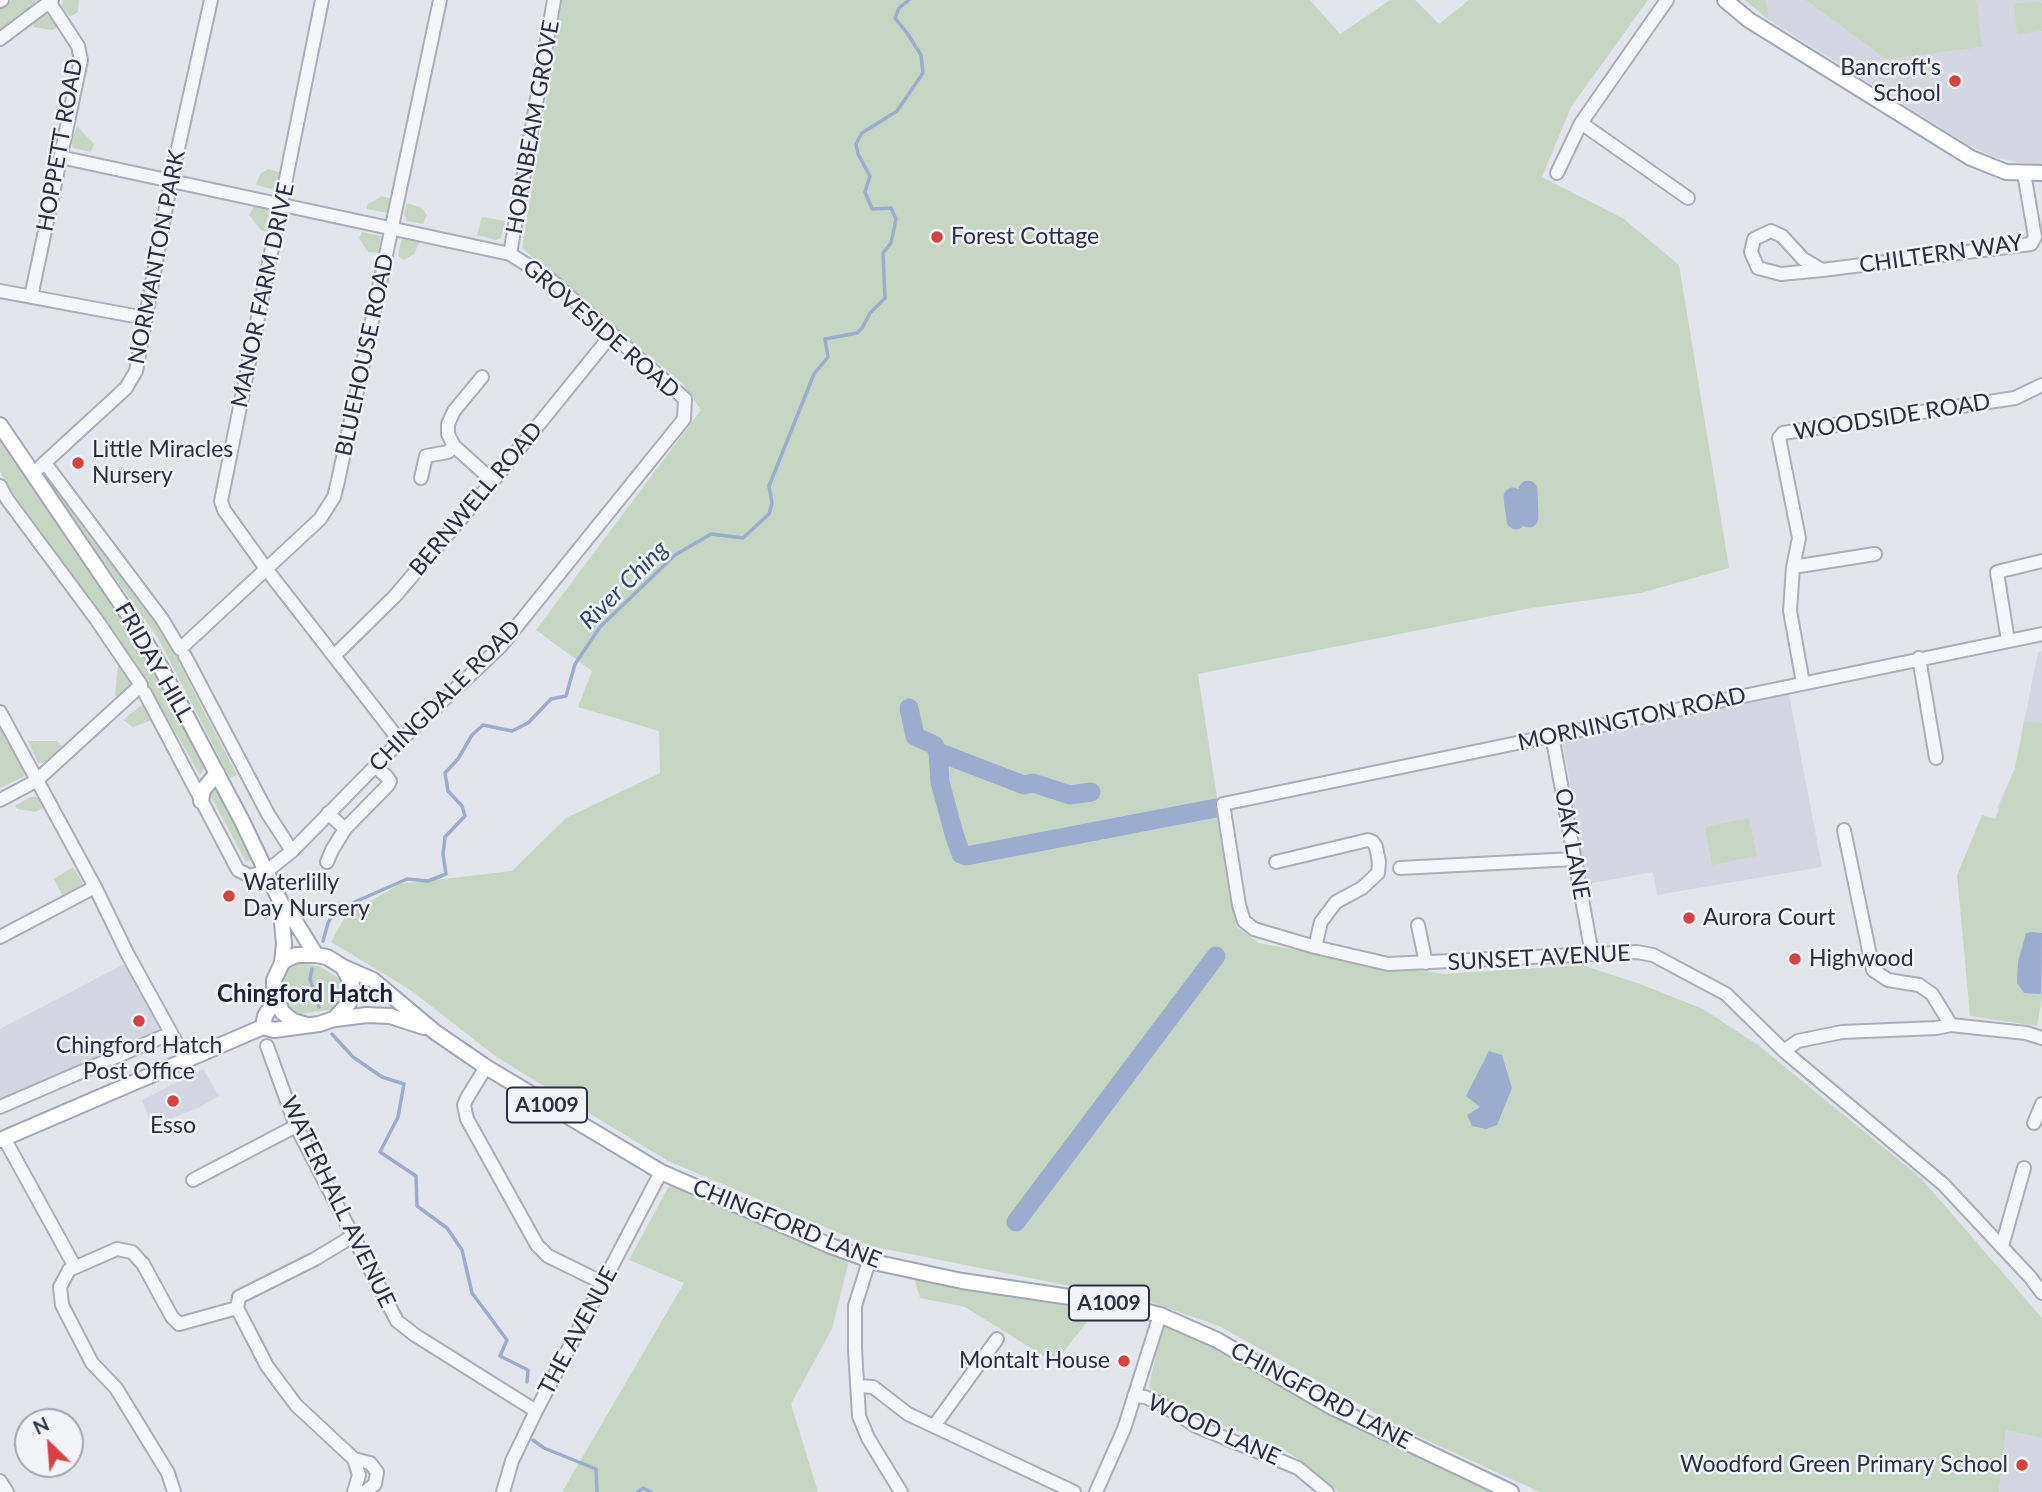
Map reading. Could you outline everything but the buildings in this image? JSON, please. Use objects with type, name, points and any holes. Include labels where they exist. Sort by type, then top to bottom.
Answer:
[{"type":"main road","points":[[1725,0],[1749,20],[1971,158],[2007,172],[2042,173]]},
{"type":"main road","name":"FRIDAY HILL","points":[[0,425],[132,620],[160,666],[217,773],[285,911],[322,956]]},
{"type":"main road","points":[[201,801],[203,790],[217,773]]},
{"type":"main road","name":"FRIDAY HILL","points":[[282,963],[282,922],[285,911]]},
{"type":"main road","points":[[322,956],[296,955],[282,963],[274,980],[276,999],[286,1016],[293,1021],[322,1022],[345,1009],[351,996],[352,985],[343,967]]},
{"type":"main road","name":"A1009","points":[[322,956],[343,967]]},
{"type":"main road","name":"CHINGFORD LANE","points":[[343,967],[373,980],[435,1032],[486,1067],[661,1172],[869,1261],[912,1272],[1117,1304],[1160,1315],[1217,1340],[1329,1406],[1511,1492]]},
{"type":"main road","points":[[263,1027],[265,1016],[276,999]]},
{"type":"main road","name":"CHINGFORD LANE","points":[[322,1022],[390,1016],[435,1032]]},
{"type":"main road","name":"A1009","points":[[2,1139],[263,1027],[274,1030],[322,1022]]},
{"type":"street","name":"NORMANTON PARK","points":[[32,473],[125,388],[136,371],[171,180],[211,0]]},
{"type":"street","name":"MANOR FARM DRIVE","points":[[322,0],[221,501],[224,510],[267,570],[400,741]]},
{"type":"street","name":"BLUEHOUSE ROAD","points":[[182,653],[320,519],[334,497],[440,0]]},
{"type":"street","name":"HORNBEAM GROVE","points":[[510,254],[554,0]]},
{"type":"street","points":[[1556,173],[1581,123],[1667,0]]},
{"type":"street","points":[[0,39],[50,1]]},
{"type":"street","name":"HOPPETT ROAD","points":[[32,297],[81,60],[78,46],[50,1]]},
{"type":"street","points":[[1581,123],[1688,198]]},
{"type":"street","name":"GROVESIDE ROAD","points":[[60,157],[510,254],[551,281],[685,398],[686,409]]},
{"type":"street","name":"CHILTERN WAY","points":[[1822,270],[1803,259],[1782,236],[1771,231],[1754,239],[1751,252],[1758,268],[1780,274],[1822,270],[2031,244],[2035,237],[2024,173]]},
{"type":"street","points":[[0,291],[145,318]]},
{"type":"street","name":"BERNWELL ROAD","points":[[334,656],[395,596],[493,481],[612,334]]},
{"type":"street","points":[[482,377],[454,411],[448,424],[448,434],[454,446],[493,481]]},
{"type":"street","name":"WOODSIDE ROAD","points":[[1803,683],[1790,611],[1793,567],[1799,538],[1779,438],[1783,433],[2015,398],[2042,385]]},
{"type":"street","name":"CHINGDALE ROAD","points":[[267,871],[292,851],[400,741],[500,648],[684,419],[686,409]]},
{"type":"street","points":[[421,478],[426,456],[448,452],[454,446]]},
{"type":"street","points":[[45,463],[162,619],[268,814],[292,851]]},
{"type":"street","points":[[0,486],[3,502],[96,619],[143,689],[238,870],[250,876],[267,871]]},
{"type":"street","points":[[1793,567],[1875,554]]},
{"type":"street","points":[[2008,640],[1997,572],[2042,561]]},
{"type":"street","name":"MORNINGTON ROAD","points":[[1223,804],[2042,634]]},
{"type":"street","points":[[1919,658],[1936,758]]},
{"type":"street","points":[[0,800],[36,781],[143,689]]},
{"type":"street","points":[[0,712],[186,1060]]},
{"type":"street","name":"OAK LANE","points":[[1552,735],[1592,954]]},
{"type":"street","points":[[327,862],[331,850],[345,829],[390,781],[375,766]]},
{"type":"street","name":"SUNSET AVENUE","points":[[1223,804],[1244,921],[1254,929],[1388,964],[1637,952],[1653,955],[1726,994],[1784,1051],[1943,1184],[2042,1293]]},
{"type":"street","points":[[328,813],[345,829]]},
{"type":"street","points":[[1844,830],[1873,970],[1888,980],[1919,985],[1932,995],[1951,1025]]},
{"type":"street","points":[[1276,862],[1368,840],[1376,847],[1378,873],[1362,888],[1336,902],[1321,922],[1315,947]]},
{"type":"street","points":[[1400,868],[1574,859]]},
{"type":"street","points":[[0,937],[95,887]]},
{"type":"street","points":[[1418,925],[1426,963]]},
{"type":"street","points":[[1784,1051],[1798,1041],[1842,1032],[1951,1025],[2026,1033],[2042,1038]]},
{"type":"street","points":[[0,1107],[171,1033]]},
{"type":"street","name":"WATERHALL AVENUE","points":[[267,1046],[296,1126],[397,1321],[536,1411]]},
{"type":"street","points":[[486,1067],[464,1105],[467,1119],[537,1245],[548,1256],[603,1283]]},
{"type":"street","points":[[2035,1123],[2042,1104]]},
{"type":"street","points":[[192,1180],[296,1126]]},
{"type":"street","points":[[2,1139],[75,1267]]},
{"type":"street","points":[[2002,1247],[2024,1168]]},
{"type":"street","name":"THE AVENUE","points":[[503,1492],[512,1461],[536,1411],[661,1172]]},
{"type":"street","points":[[353,1236],[315,1259],[239,1297],[237,1308],[267,1366],[296,1405],[354,1459],[370,1463],[377,1472],[375,1484],[365,1492]]},
{"type":"street","points":[[174,1492],[169,1473],[116,1388],[92,1363],[62,1305],[60,1287],[69,1270],[117,1249],[132,1252],[143,1264],[172,1317],[180,1324],[237,1308]]},
{"type":"street","points":[[869,1261],[855,1306],[857,1386],[862,1425],[901,1492]]},
{"type":"street","points":[[1096,1492],[1124,1429],[1160,1315]]},
{"type":"street","points":[[934,1426],[996,1339]]},
{"type":"street","points":[[857,1386],[873,1387],[908,1414],[1074,1492]]},
{"type":"street","name":"WOOD LANE","points":[[1134,1396],[1159,1403],[1196,1426],[1298,1468],[1326,1492]]},
{"type":"street","points":[[354,1459],[359,1475],[354,1492]]},
{"type":"street","points":[[0,1481],[7,1492]]},
{"type":"shaded area","name":"Bancroft's School","points":[[1766,0],[2042,0],[2042,164],[2020,163],[1994,157],[1965,143],[1769,20]]},
{"type":"shaded area","points":[[2042,651],[2042,843],[1997,808],[2015,768],[2038,652]]},
{"type":"shaded area","points":[[1789,694],[1822,867],[1657,895],[1653,872],[1587,884],[1562,737]]},
{"type":"shaded area","points":[[126,963],[162,1034],[0,1100],[0,1029]]},
{"type":"shaded area","points":[[203,1069],[219,1096],[198,1108],[152,1126],[142,1100]]},
{"type":"shaded area","name":"Woodford Green Primary School","points":[[2006,1430],[2042,1438],[2042,1492],[1999,1492]]},
{"type":"green space","points":[[12,0],[36,0],[34,6],[0,32],[0,9]]},
{"type":"green space","points":[[63,0],[79,0],[78,12],[70,17],[62,7]]},
{"type":"green space","points":[[562,0],[1310,0],[1340,34],[1390,0],[1415,0],[1439,24],[1469,0],[1648,0],[1571,107],[1542,177],[1624,219],[1679,265],[1729,568],[1641,593],[1531,608],[1198,674],[1237,927],[1259,943],[1390,967],[1445,974],[1582,965],[1703,1009],[1758,1045],[1921,1178],[2042,1318],[2042,1438],[2006,1430],[1999,1492],[1540,1492],[1413,1434],[1219,1326],[1150,1302],[870,1246],[668,1161],[498,1058],[409,989],[331,942],[346,915],[400,884],[512,871],[566,818],[660,773],[659,731],[578,707],[592,671],[536,630],[701,410],[682,383],[522,248]]},
{"type":"green space","points":[[1744,0],[1766,0],[1769,20]]},
{"type":"green space","points":[[1806,0],[1976,0],[1982,47],[1886,59]]},
{"type":"green space","points":[[2042,3],[2042,31],[2017,34],[2014,4]]},
{"type":"green space","points":[[44,14],[58,27],[52,30],[33,27],[34,22]]},
{"type":"green space","points":[[77,126],[94,144],[91,152],[73,148],[71,142]]},
{"type":"green space","points":[[268,169],[282,173],[275,190],[256,185],[260,174]]},
{"type":"green space","points":[[382,196],[391,199],[388,213],[366,209],[368,204]]},
{"type":"green space","points":[[407,203],[422,208],[427,215],[423,224],[407,221],[404,214]]},
{"type":"green space","points":[[254,206],[263,206],[275,216],[272,233],[261,230],[249,215]]},
{"type":"green space","points":[[482,217],[505,221],[501,238],[496,240],[477,235]]},
{"type":"green space","points":[[362,232],[381,236],[378,253],[368,252],[359,238]]},
{"type":"green space","points":[[404,238],[420,241],[414,254],[404,260],[398,256]]},
{"type":"green space","points":[[0,438],[156,666],[207,763],[200,775],[137,666],[32,523],[0,472]]},
{"type":"green space","points":[[45,471],[137,593],[179,659],[237,775],[230,778],[158,638],[41,475]]},
{"type":"green space","points":[[121,661],[133,684],[118,698],[115,695],[118,665]]},
{"type":"green space","points":[[143,704],[155,719],[133,727],[123,720]]},
{"type":"green space","points":[[2024,722],[2042,723],[2042,998],[2037,1026],[1970,1016],[1957,875],[1982,815],[1995,819],[2015,768]]},
{"type":"green space","points":[[0,726],[25,772],[23,777],[0,788]]},
{"type":"green space","points":[[28,741],[57,741],[62,746],[45,762],[38,763]]},
{"type":"green space","points":[[218,781],[255,858],[246,862],[209,793]]},
{"type":"green space","points":[[30,797],[37,797],[43,808],[36,812],[17,809],[15,806]]},
{"type":"green space","points":[[1749,818],[1757,856],[1712,865],[1705,827]]},
{"type":"green space","points":[[73,867],[83,883],[82,887],[64,898],[54,879]]},
{"type":"green space","points":[[294,963],[319,966],[343,981],[346,993],[341,1003],[334,1009],[295,1015],[287,1009],[280,993],[286,971]]},
{"type":"green space","points":[[671,1182],[850,1256],[832,1329],[791,1404],[818,1492],[562,1492],[684,1283],[629,1260]]},
{"type":"green space","points":[[914,1278],[1097,1309],[1055,1363],[965,1307],[920,1298]]},
{"type":"green space","points":[[1168,1324],[1352,1424],[1499,1492],[1339,1492],[1324,1483],[1306,1464],[1274,1444],[1181,1410],[1149,1387],[1162,1326]]},
{"type":"water","points":[[2026,933],[2042,933],[2041,994],[2024,993],[2017,983],[2018,962]]},
{"type":"water","points":[[1489,1051],[1502,1055],[1512,1088],[1497,1125],[1486,1129],[1472,1126],[1467,1115],[1480,1107],[1466,1096]]},
{"type":"waterway","name":"River Ching","points":[[323,941],[334,912],[407,879],[428,881],[446,874],[443,854],[445,837],[465,816],[462,806],[448,791],[445,773],[458,759],[472,735],[483,725],[512,731],[528,723],[551,699],[566,696],[575,664],[600,627],[675,555],[711,534],[743,538],[769,514],[772,503],[769,486],[814,374],[828,357],[825,339],[857,333],[870,313],[885,298],[883,253],[891,243],[896,219],[891,208],[872,209],[865,192],[870,176],[858,154],[856,144],[862,133],[897,111],[923,73],[921,55],[895,18],[899,8],[909,0]]},
{"type":"waterway","points":[[1528,490],[1529,518]]},
{"type":"waterway","points":[[1513,497],[1516,520]]},
{"type":"waterway","points":[[909,708],[915,736],[934,745],[938,752],[1024,785],[1033,783],[1070,795],[1091,792]]},
{"type":"waterway","points":[[938,752],[940,782],[961,854],[966,856],[1216,808]]},
{"type":"waterway","points":[[1016,1222],[1216,956]]},
{"type":"waterway","name":"River Ching","points":[[312,969],[310,979],[319,1007]]},
{"type":"waterway","name":"River Ching","points":[[332,1034],[353,1057],[382,1077],[404,1084],[398,1117],[380,1152],[416,1176],[417,1206],[447,1228],[462,1250],[472,1293],[507,1340],[500,1356],[528,1370],[527,1382]]},
{"type":"waterway","name":"River Ching","points":[[533,1440],[544,1448],[596,1469],[597,1492]]},
{"type":"waterway","name":"River Ching","points":[[638,1492],[643,1488],[651,1492]]},
{"type":"place","name":"Bancroft's School","points":[[1955,81]]},
{"type":"place","name":"Forest Cottage","points":[[937,237]]},
{"type":"place","name":"Little Miracles Nursery","points":[[78,463]]},
{"type":"place","name":"Waterlilly Day Nursery","points":[[229,896]]},
{"type":"place","name":"Aurora Court","points":[[1689,918]]},
{"type":"place","name":"Highwood","points":[[1795,959]]},
{"type":"place","name":"Chingford Hatch Post Office","points":[[139,1021]]},
{"type":"place","name":"Esso","points":[[173,1101]]},
{"type":"place","name":"Montalt House","points":[[1124,1361]]},
{"type":"place","name":"Woodford Green Primary School","points":[[2022,1465]]},
{"type":"district","name":"Chingford Hatch","points":[[305,994]]}]
